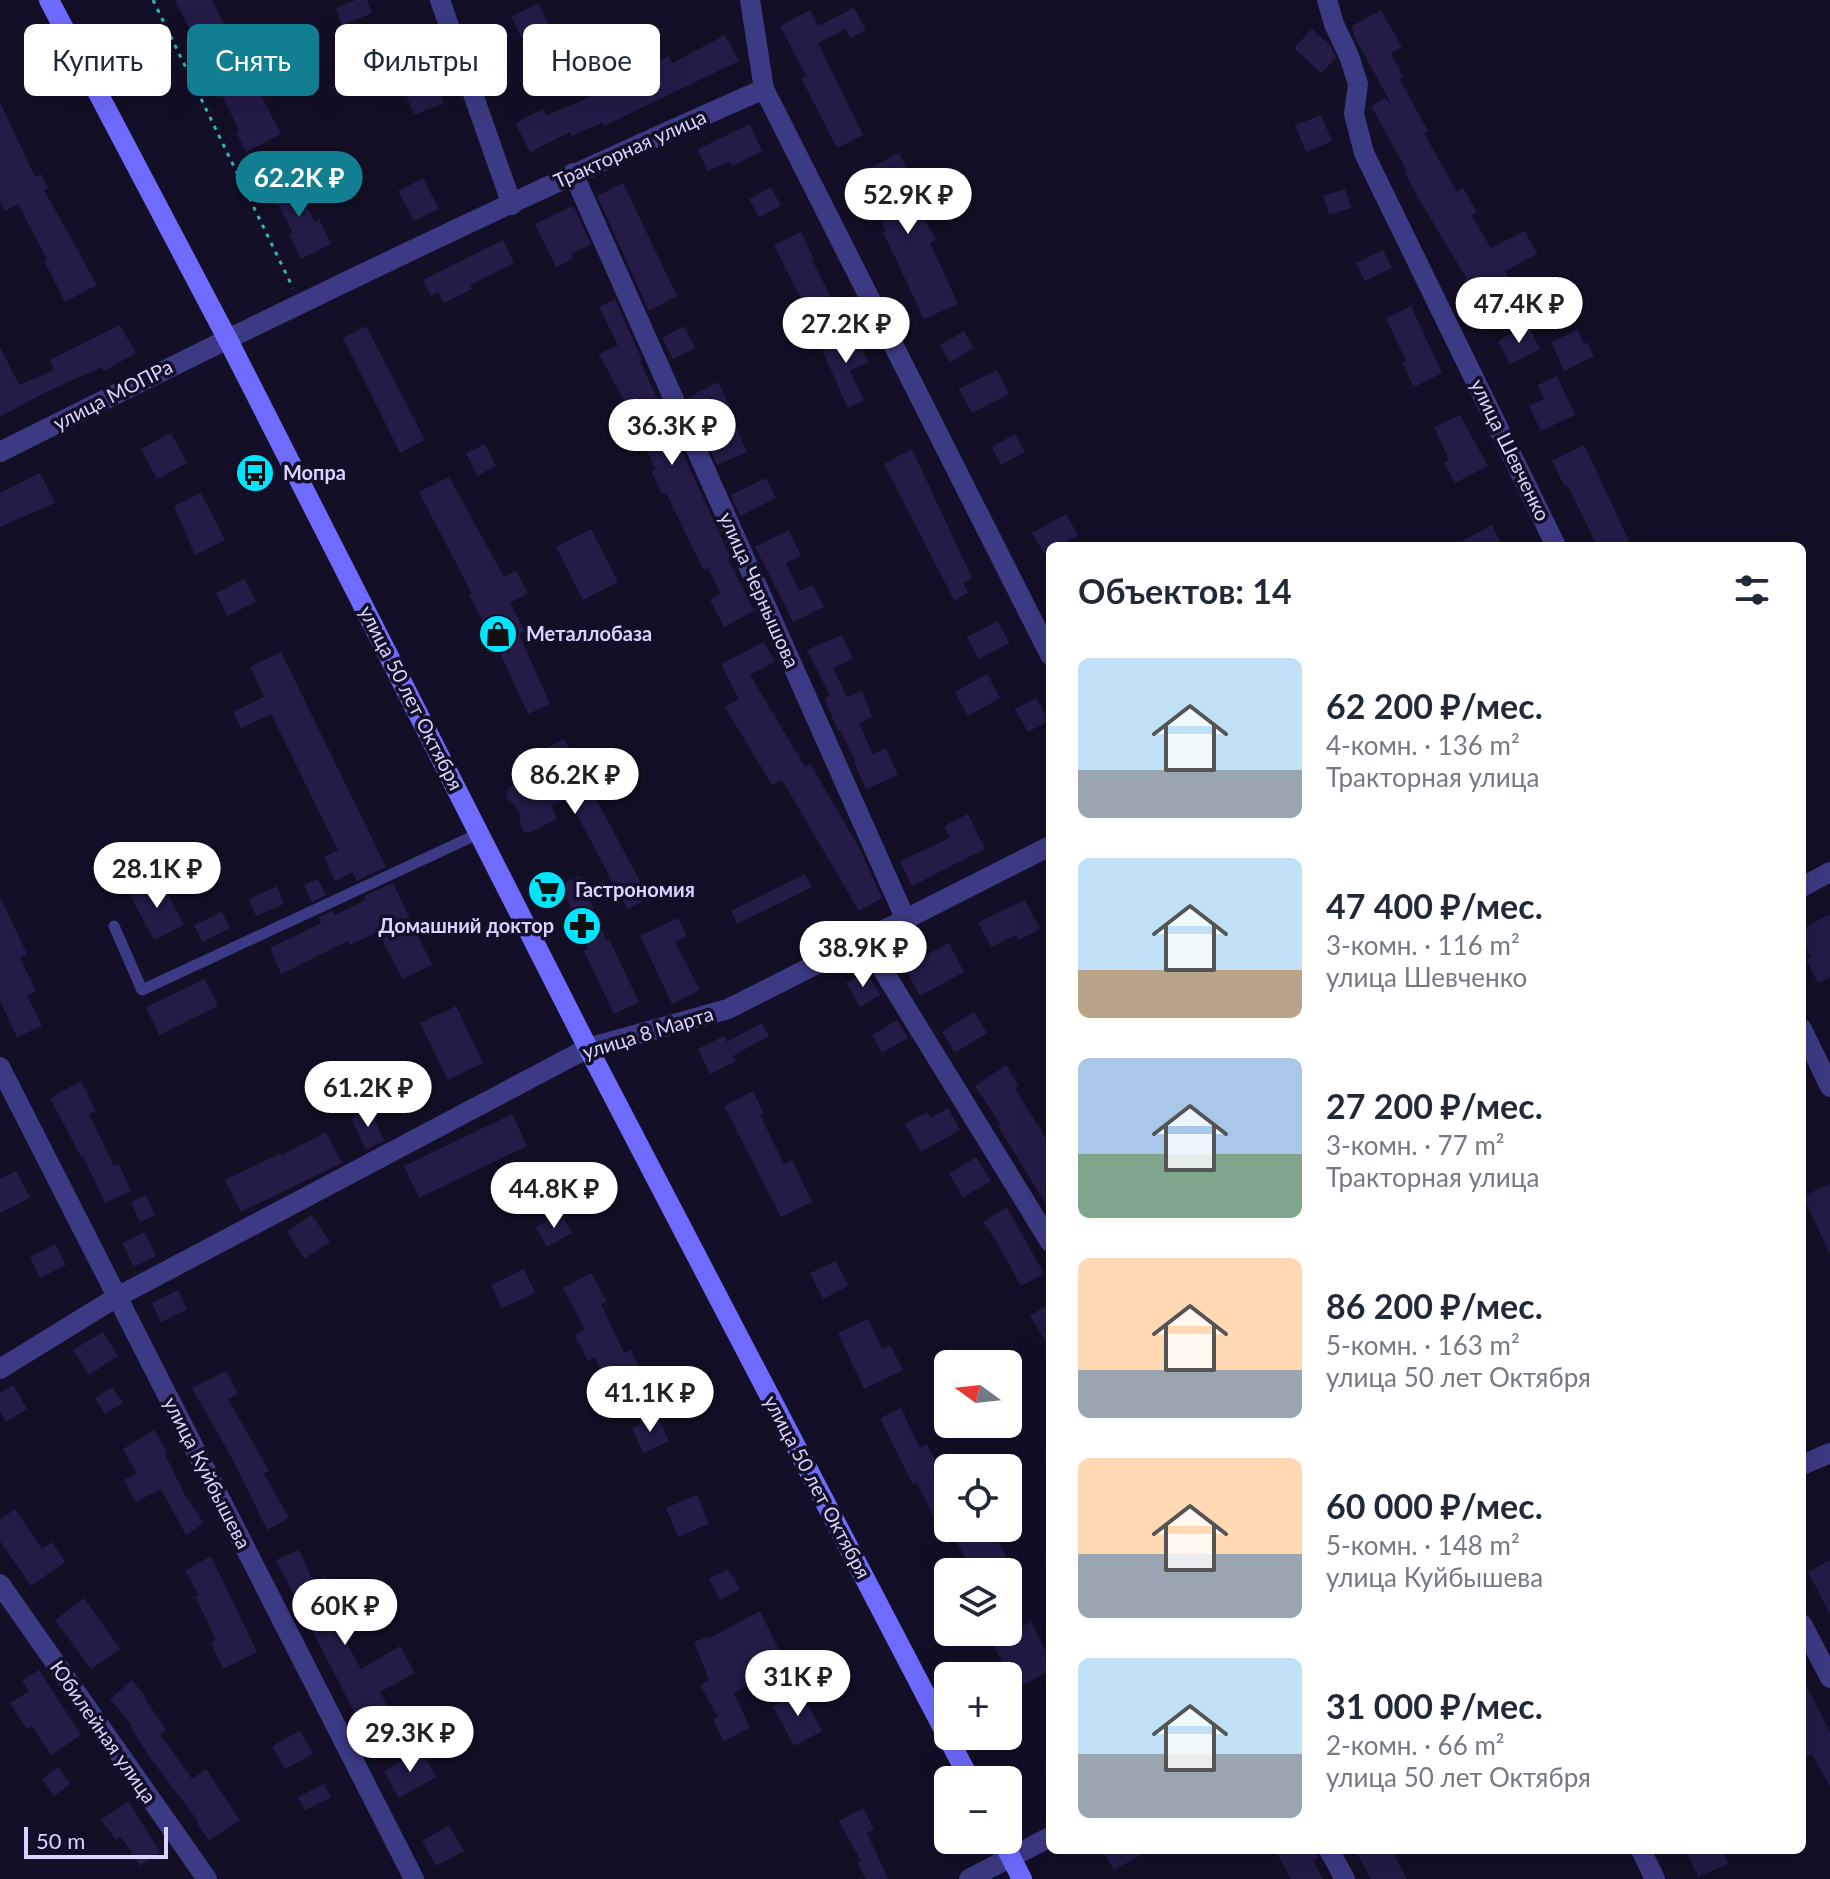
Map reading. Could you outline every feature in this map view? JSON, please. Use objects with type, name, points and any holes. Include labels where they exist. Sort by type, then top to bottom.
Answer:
[{"type":"main road","name":"улица 50 лет Октября","points":[[49,0],[227,338],[588,1048],[963,1766]]},
{"type":"main road","points":[[1009,1854],[1022,1879]]},
{"type":"street","points":[[440,0],[512,205]]},
{"type":"street","points":[[750,0],[764,89],[1046,647]]},
{"type":"street","name":"улица Шевченко","points":[[1327,0],[1358,84],[1354,114],[1364,153],[1554,542]]},
{"type":"street","name":"Тракторная улица","points":[[227,338],[512,205],[573,173],[764,89]]},
{"type":"street","name":"улица Чернышова","points":[[573,173],[906,920]]},
{"type":"street","name":"улица МОПРа","points":[[0,452],[227,338]]},
{"type":"street","name":"улица 8 Марта","points":[[0,1369],[117,1297],[588,1048],[728,1009],[1046,848]]},
{"type":"street","points":[[1806,885],[1830,872]]},
{"type":"street","points":[[865,941],[1046,1235]]},
{"type":"street","points":[[1806,1037],[1830,1087]]},
{"type":"street","name":"улица Куйбышева","points":[[0,1067],[414,1879]]},
{"type":"street","points":[[1806,1463],[1830,1453]]},
{"type":"street","name":"Юбилейная улица","points":[[0,1584],[207,1879]]},
{"type":"street","points":[[1806,1632],[1830,1678]]},
{"type":"street","points":[[1022,1844],[1046,1838]]},
{"type":"street","points":[[969,1879],[999,1854]]},
{"type":"street","points":[[1331,1854],[1345,1879]]},
{"type":"street","points":[[1643,1854],[1655,1879]]},
{"type":"lane","points":[[114,926],[142,990],[480,833]]},
{"type":"path","points":[[153,0],[293,288]]},
{"type":"building","points":[[175,0],[212,0],[224,24],[187,24]]},
{"type":"building","points":[[356,0],[367,0],[372,13],[342,24],[336,8]]},
{"type":"building","points":[[538,3],[548,24],[523,24],[522,39],[511,17]]},
{"type":"building","points":[[854,8],[866,30],[850,38],[846,29],[818,43],[863,135],[837,148],[801,78],[806,76],[780,26],[810,10],[818,26]]},
{"type":"building","points":[[1381,10],[1402,47],[1391,53],[1403,77],[1399,78],[1428,131],[1424,133],[1457,192],[1463,188],[1477,212],[1472,216],[1491,248],[1525,231],[1537,254],[1505,271],[1521,297],[1485,318],[1464,281],[1467,279],[1419,199],[1371,106],[1385,98],[1392,105],[1354,36],[1352,26]]},
{"type":"building","points":[[1312,29],[1330,45],[1336,58],[1321,73],[1294,48]]},
{"type":"building","points":[[725,35],[739,61],[604,126],[602,123],[572,136],[570,132],[530,152],[515,123],[543,109],[547,115],[591,96],[660,96],[660,61],[669,56],[672,63]]},
{"type":"building","points":[[222,96],[261,96],[281,134],[246,152],[236,132],[239,130]]},
{"type":"building","points":[[406,96],[441,96],[444,103],[414,115]]},
{"type":"building","points":[[0,102],[35,177],[41,174],[48,188],[44,190],[97,285],[65,302],[18,204],[5,211],[0,202]]},
{"type":"building","points":[[1321,115],[1332,141],[1306,152],[1295,125]]},
{"type":"building","points":[[750,124],[762,151],[732,166],[730,162],[707,171],[698,149]]},
{"type":"building","points":[[899,153],[911,176],[896,184],[914,216],[921,212],[936,240],[930,243],[958,304],[924,319],[883,232],[886,230],[855,176]]},
{"type":"building","points":[[291,175],[315,222],[319,219],[331,244],[301,259],[289,235],[293,233],[269,186]]},
{"type":"building","points":[[423,178],[439,209],[414,221],[398,191]]},
{"type":"building","points":[[623,183],[677,296],[649,311],[597,196]]},
{"type":"building","points":[[771,187],[781,206],[759,217],[749,199]]},
{"type":"building","points":[[1345,189],[1351,208],[1329,215],[1323,196]]},
{"type":"building","points":[[574,207],[591,244],[571,254],[573,259],[556,267],[535,224]]},
{"type":"building","points":[[801,232],[836,307],[811,320],[774,245]]},
{"type":"building","points":[[503,240],[514,263],[470,285],[472,289],[444,303],[438,292],[431,296],[423,280]]},
{"type":"building","points":[[1383,250],[1392,268],[1365,281],[1356,263]]},
{"type":"building","points":[[615,299],[640,361],[731,558],[728,559],[754,611],[724,627],[710,600],[721,594],[708,568],[704,571],[666,493],[662,494],[633,418],[599,354],[618,345],[599,307]]},
{"type":"building","points":[[1411,306],[1442,373],[1414,387],[1386,318]]},
{"type":"building","points":[[120,325],[136,353],[104,371],[102,367],[44,393],[0,417],[0,347],[19,385],[54,370],[50,360]]},
{"type":"building","points":[[1528,325],[1540,349],[1510,364],[1498,341]]},
{"type":"building","points":[[366,326],[425,440],[400,453],[343,338]]},
{"type":"building","points":[[684,326],[695,348],[673,359],[662,338]]},
{"type":"building","points":[[853,330],[868,362],[850,371],[864,400],[848,408],[820,345]]},
{"type":"building","points":[[1578,330],[1594,356],[1564,371],[1551,342]]},
{"type":"building","points":[[964,331],[974,348],[950,362],[940,345]]},
{"type":"building","points":[[997,370],[1009,394],[972,413],[959,389]]},
{"type":"building","points":[[1557,376],[1575,415],[1541,431],[1529,406],[1544,399],[1538,385]]},
{"type":"building","points":[[718,382],[747,452],[717,465],[687,398]]},
{"type":"building","points":[[1460,415],[1488,466],[1455,483],[1444,463],[1449,460],[1434,427]]},
{"type":"building","points":[[171,433],[187,463],[157,479],[141,449]]},
{"type":"building","points":[[1015,434],[1025,452],[1001,465],[992,447]]},
{"type":"building","points":[[485,444],[496,466],[477,476],[466,453]]},
{"type":"building","points":[[1584,445],[1629,542],[1595,542],[1552,461]]},
{"type":"building","points":[[912,449],[972,578],[963,583],[968,593],[954,600],[884,464]]},
{"type":"building","points":[[40,473],[55,503],[0,527],[0,493]]},
{"type":"building","points":[[449,477],[504,577],[516,571],[528,593],[510,603],[525,631],[519,634],[550,704],[528,714],[469,595],[472,594],[419,492]]},
{"type":"building","points":[[766,478],[776,498],[740,516],[731,495]]},
{"type":"building","points":[[201,493],[225,540],[195,555],[174,506]]},
{"type":"building","points":[[1066,514],[1078,535],[1065,542],[1046,542],[1044,554],[1032,533]]},
{"type":"building","points":[[1492,525],[1501,542],[1460,542]]},
{"type":"building","points":[[591,529],[618,582],[583,600],[556,547]]},
{"type":"building","points":[[789,530],[801,556],[786,563],[799,591],[813,585],[824,607],[793,622],[755,547]]},
{"type":"building","points":[[245,579],[256,602],[227,616],[216,593]]},
{"type":"building","points":[[998,621],[1009,643],[979,659],[967,637]]},
{"type":"building","points":[[842,635],[853,659],[833,668],[847,697],[862,691],[872,717],[859,723],[873,754],[886,748],[898,775],[866,789],[827,705],[825,698],[830,696],[807,650]]},
{"type":"building","points":[[764,642],[775,662],[750,675],[805,767],[810,764],[859,847],[882,898],[859,911],[782,780],[772,785],[725,707],[739,699],[721,664]]},
{"type":"building","points":[[281,652],[386,867],[357,881],[353,872],[335,881],[324,857],[338,850],[271,714],[241,728],[233,712],[264,697],[250,667]]},
{"type":"building","points":[[987,674],[1000,698],[968,716],[955,692]]},
{"type":"building","points":[[1036,698],[1046,716],[1046,723],[1028,732],[1015,709]]},
{"type":"building","points":[[564,739],[649,898],[627,909],[568,798],[551,805],[557,819],[531,832],[524,832],[519,810],[506,797],[509,787],[551,767],[543,750]]},
{"type":"building","points":[[968,814],[985,849],[912,886],[900,861],[950,838],[944,826]]},
{"type":"building","points":[[805,874],[812,887],[737,924],[731,911]]},
{"type":"building","points":[[580,876],[606,940],[609,939],[639,1002],[614,1014],[584,951],[588,949],[561,884]]},
{"type":"building","points":[[160,879],[184,925],[154,940],[130,895]]},
{"type":"building","points":[[318,879],[326,895],[312,902],[304,885]]},
{"type":"building","points":[[393,883],[432,965],[403,979],[378,932],[350,945],[348,941],[281,974],[270,948],[321,923],[319,917],[333,911],[335,915],[366,900],[364,896]]},
{"type":"building","points":[[277,886],[284,904],[256,916],[249,899]]},
{"type":"building","points":[[0,897],[27,954],[20,958],[36,991],[27,995],[42,1026],[17,1037],[0,1001]]},
{"type":"building","points":[[1025,900],[1040,929],[1018,941],[1016,935],[991,947],[978,922]]},
{"type":"building","points":[[222,912],[230,928],[202,942],[194,925]]},
{"type":"building","points":[[1830,914],[1830,977],[1818,983],[1806,959],[1811,957],[1806,948],[1806,927]]},
{"type":"building","points":[[678,918],[687,936],[675,942],[700,990],[672,1004],[640,936]]},
{"type":"building","points":[[949,943],[964,972],[920,996],[901,961],[920,950],[924,956]]},
{"type":"building","points":[[866,972],[880,995],[860,1007],[846,983]]},
{"type":"building","points":[[205,979],[218,1006],[159,1035],[146,1007]]},
{"type":"building","points":[[456,1006],[483,1063],[448,1080],[420,1023]]},
{"type":"building","points":[[974,1012],[987,1033],[955,1053],[942,1032]]},
{"type":"building","points":[[897,1020],[908,1038],[882,1053],[872,1035]]},
{"type":"building","points":[[762,1023],[769,1036],[733,1056],[736,1061],[710,1074],[698,1049],[724,1036],[727,1042]]},
{"type":"building","points":[[1006,1065],[1019,1086],[1015,1088],[1046,1138],[1046,1204],[998,1126],[1001,1125],[975,1086]]},
{"type":"building","points":[[81,1081],[96,1111],[89,1114],[114,1166],[119,1164],[131,1191],[105,1203],[50,1098]]},
{"type":"building","points":[[753,1091],[764,1114],[760,1115],[784,1164],[792,1160],[812,1202],[781,1217],[724,1106]]},
{"type":"building","points":[[948,1108],[960,1130],[921,1152],[905,1124],[927,1112],[930,1118]]},
{"type":"building","points":[[370,1109],[384,1141],[366,1150],[351,1118]]},
{"type":"building","points":[[512,1114],[527,1146],[419,1198],[404,1166]]},
{"type":"building","points":[[326,1132],[342,1163],[241,1212],[225,1180]]},
{"type":"building","points":[[976,1157],[991,1181],[963,1197],[949,1174]]},
{"type":"building","points":[[16,1171],[30,1198],[0,1213],[0,1179]]},
{"type":"building","points":[[1830,1184],[1830,1255],[1806,1203],[1806,1195]]},
{"type":"building","points":[[146,1195],[155,1215],[140,1222],[131,1202]]},
{"type":"building","points":[[1007,1207],[1044,1274],[1021,1286],[983,1222]]},
{"type":"building","points":[[560,1213],[572,1233],[547,1247],[536,1227]]},
{"type":"building","points":[[312,1215],[330,1242],[304,1259],[287,1231]]},
{"type":"building","points":[[145,1232],[156,1256],[134,1267],[122,1243]]},
{"type":"building","points":[[55,1244],[66,1265],[40,1278],[30,1257]]},
{"type":"building","points":[[836,1261],[848,1286],[823,1299],[810,1273]]},
{"type":"building","points":[[524,1269],[535,1293],[502,1308],[491,1285]]},
{"type":"building","points":[[591,1273],[607,1302],[601,1304],[624,1353],[631,1350],[643,1377],[610,1391],[595,1357],[588,1361],[575,1335],[585,1330],[563,1288]]},
{"type":"building","points":[[178,1290],[187,1309],[161,1322],[152,1303]]},
{"type":"building","points":[[1046,1306],[1046,1342],[1030,1316]]},
{"type":"building","points":[[868,1319],[882,1349],[890,1345],[903,1370],[864,1389],[838,1333]]},
{"type":"building","points":[[103,1332],[118,1356],[89,1375],[73,1350]]},
{"type":"building","points":[[226,1371],[238,1394],[228,1399],[269,1471],[264,1474],[289,1518],[267,1530],[233,1460],[192,1388]]},
{"type":"building","points":[[13,1385],[27,1409],[6,1422],[0,1412],[0,1393]]},
{"type":"building","points":[[112,1387],[123,1403],[105,1414],[95,1398]]},
{"type":"building","points":[[901,1408],[920,1448],[927,1444],[934,1458],[934,1518],[917,1483],[913,1485],[880,1418]]},
{"type":"building","points":[[658,1416],[669,1441],[643,1453],[632,1428]]},
{"type":"building","points":[[154,1430],[167,1451],[164,1452],[185,1495],[204,1523],[186,1535],[161,1489],[136,1502],[124,1480],[137,1473],[123,1449]]},
{"type":"building","points":[[697,1495],[709,1524],[678,1537],[666,1508]]},
{"type":"building","points":[[15,1509],[42,1549],[52,1542],[65,1562],[31,1586],[0,1541],[0,1520]]},
{"type":"building","points":[[957,1542],[999,1542],[1007,1558],[965,1558]]},
{"type":"building","points":[[299,1550],[314,1583],[325,1576],[338,1599],[355,1634],[345,1640],[361,1669],[400,1646],[415,1673],[380,1692],[395,1719],[366,1735],[276,1560]]},
{"type":"building","points":[[211,1556],[257,1652],[223,1669],[211,1643],[216,1640],[195,1596],[199,1595],[185,1571]]},
{"type":"building","points":[[1830,1560],[1830,1614],[1808,1572]]},
{"type":"building","points":[[728,1569],[740,1589],[720,1600],[709,1579]]},
{"type":"building","points":[[84,1598],[120,1649],[91,1669],[55,1620]]},
{"type":"building","points":[[760,1611],[787,1666],[734,1693],[750,1728],[723,1741],[713,1719],[718,1717],[700,1685],[709,1680],[694,1642],[710,1638]]},
{"type":"building","points":[[1031,1622],[1046,1652],[1046,1673],[1022,1685],[1022,1662],[1002,1662],[994,1646],[1022,1646],[1022,1626]]},
{"type":"building","points":[[39,1670],[81,1735],[51,1755],[32,1726],[27,1729],[10,1703],[29,1691],[22,1681]]},
{"type":"building","points":[[132,1680],[166,1730],[160,1734],[192,1779],[206,1769],[240,1820],[209,1841],[198,1821],[151,1759],[132,1725],[110,1699]]},
{"type":"building","points":[[1806,1685],[1830,1732],[1830,1787],[1812,1754],[1806,1757]]},
{"type":"building","points":[[801,1691],[822,1731],[794,1746],[773,1706]]},
{"type":"building","points":[[300,1731],[313,1754],[285,1769],[272,1746]]},
{"type":"building","points":[[421,1750],[436,1777],[399,1798],[384,1771]]},
{"type":"building","points":[[58,1767],[70,1784],[54,1796],[42,1779]]},
{"type":"building","points":[[324,1784],[331,1797],[305,1810],[298,1797]]},
{"type":"building","points":[[128,1801],[160,1852],[140,1866],[121,1837],[116,1840],[101,1820]]},
{"type":"building","points":[[863,1808],[874,1829],[867,1833],[888,1879],[866,1879],[857,1863],[861,1861],[839,1821]]},
{"type":"building","points":[[449,1825],[464,1851],[436,1866],[422,1841]]},
{"type":"building","points":[[1104,1854],[1143,1854],[1114,1870]]},
{"type":"building","points":[[1277,1854],[1317,1854],[1318,1858],[1313,1860],[1323,1879],[1291,1879]]},
{"type":"building","points":[[1357,1854],[1394,1854],[1407,1879],[1371,1879]]},
{"type":"building","points":[[1688,1854],[1724,1854],[1728,1864],[1698,1877]]},
{"type":"place","name":"Мопра","points":[[255,473]]},
{"type":"place","name":"Металлобаза","points":[[498,634]]},
{"type":"place","name":"Гастрономия","points":[[547,890]]},
{"type":"place","name":"Домашний доктор","points":[[582,926]]}]
